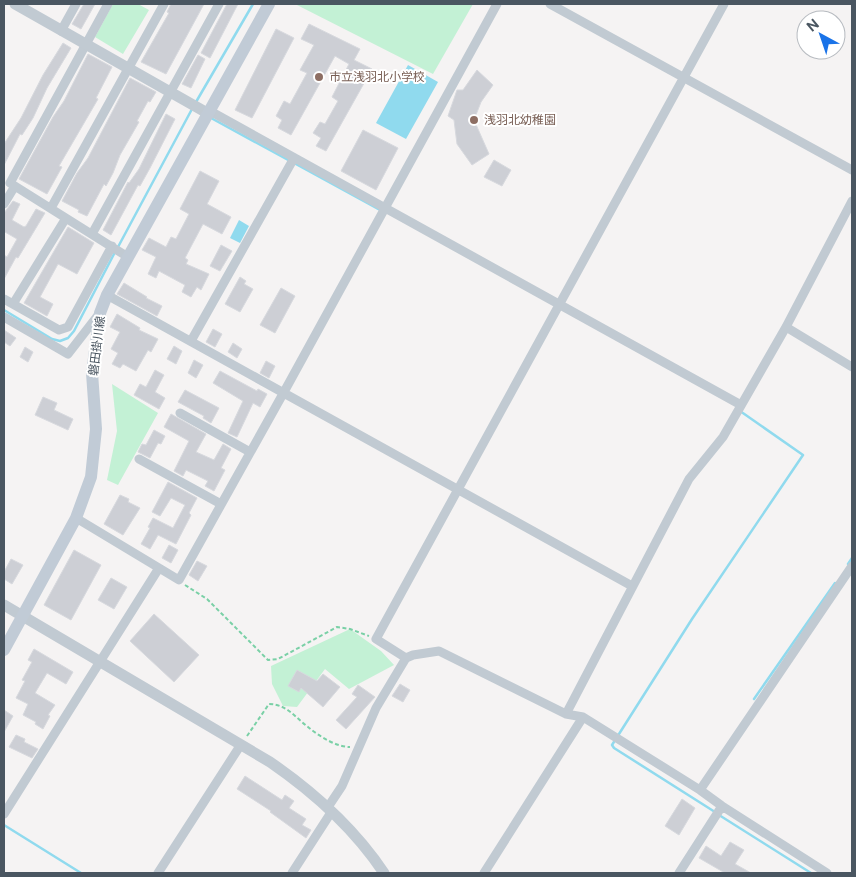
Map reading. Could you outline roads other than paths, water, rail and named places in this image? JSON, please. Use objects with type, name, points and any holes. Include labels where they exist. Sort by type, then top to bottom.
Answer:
[{"type":"main road","name":"磐田掛川線","points":[[4,650],[76,518],[91,477],[96,429],[92,373],[100,313],[107,295],[269,4]]},
{"type":"street","points":[[15,4],[170,92],[294,158],[741,405]]},
{"type":"street","points":[[61,31],[76,4]]},
{"type":"street","points":[[108,4],[10,183],[128,257]]},
{"type":"street","points":[[51,208],[164,4]]},
{"type":"street","points":[[92,234],[219,4]]},
{"type":"street","points":[[76,518],[179,580],[497,4]]},
{"type":"street","points":[[550,4],[852,170]]},
{"type":"street","points":[[406,658],[376,639],[724,4]]},
{"type":"street","points":[[192,341],[294,158]]},
{"type":"street","points":[[4,204],[15,186]]},
{"type":"street","points":[[566,714],[690,479],[723,437],[786,327],[852,201]]},
{"type":"street","points":[[13,304],[66,218]]},
{"type":"street","points":[[4,298],[59,330],[68,327],[112,246]]},
{"type":"street","points":[[107,295],[632,586]]},
{"type":"street","points":[[4,317],[68,354],[100,313]]},
{"type":"street","points":[[786,327],[852,367]]},
{"type":"street","points":[[180,413],[250,452]]},
{"type":"street","points":[[139,459],[221,504]]},
{"type":"street","points":[[700,790],[852,566]]},
{"type":"street","points":[[4,814],[159,568]]},
{"type":"street","points":[[4,605],[270,762],[296,780],[330,809],[364,846],[384,873]]},
{"type":"street","points":[[292,873],[330,809],[376,708],[406,658],[439,651],[566,714],[583,716],[827,873]]},
{"type":"street","points":[[484,873],[583,716]]},
{"type":"street","points":[[158,873],[240,746]]},
{"type":"street","points":[[679,873],[722,806]]},
{"type":"water","points":[[408,65],[438,82],[406,139],[376,123]]},
{"type":"water","points":[[239,220],[249,226],[240,243],[230,238]]},
{"type":"waterway","points":[[196,102],[253,4]]},
{"type":"waterway","points":[[118,247],[192,109]]},
{"type":"waterway","points":[[211,118],[290,161]]},
{"type":"waterway","points":[[294,163],[380,210]]},
{"type":"waterway","points":[[4,310],[52,339],[60,341],[68,338],[74,331],[115,252]]},
{"type":"waterway","points":[[715,812],[612,745],[692,619],[803,455],[740,411]]},
{"type":"waterway","points":[[848,564],[852,558]]},
{"type":"waterway","points":[[754,699],[835,583]]},
{"type":"waterway","points":[[719,815],[811,873]]},
{"type":"waterway","points":[[4,825],[81,873]]},
{"type":"place","name":"市立浅羽北小学校","points":[[319,77]]},
{"type":"place","name":"浅羽北幼稚園","points":[[474,120]]}]
